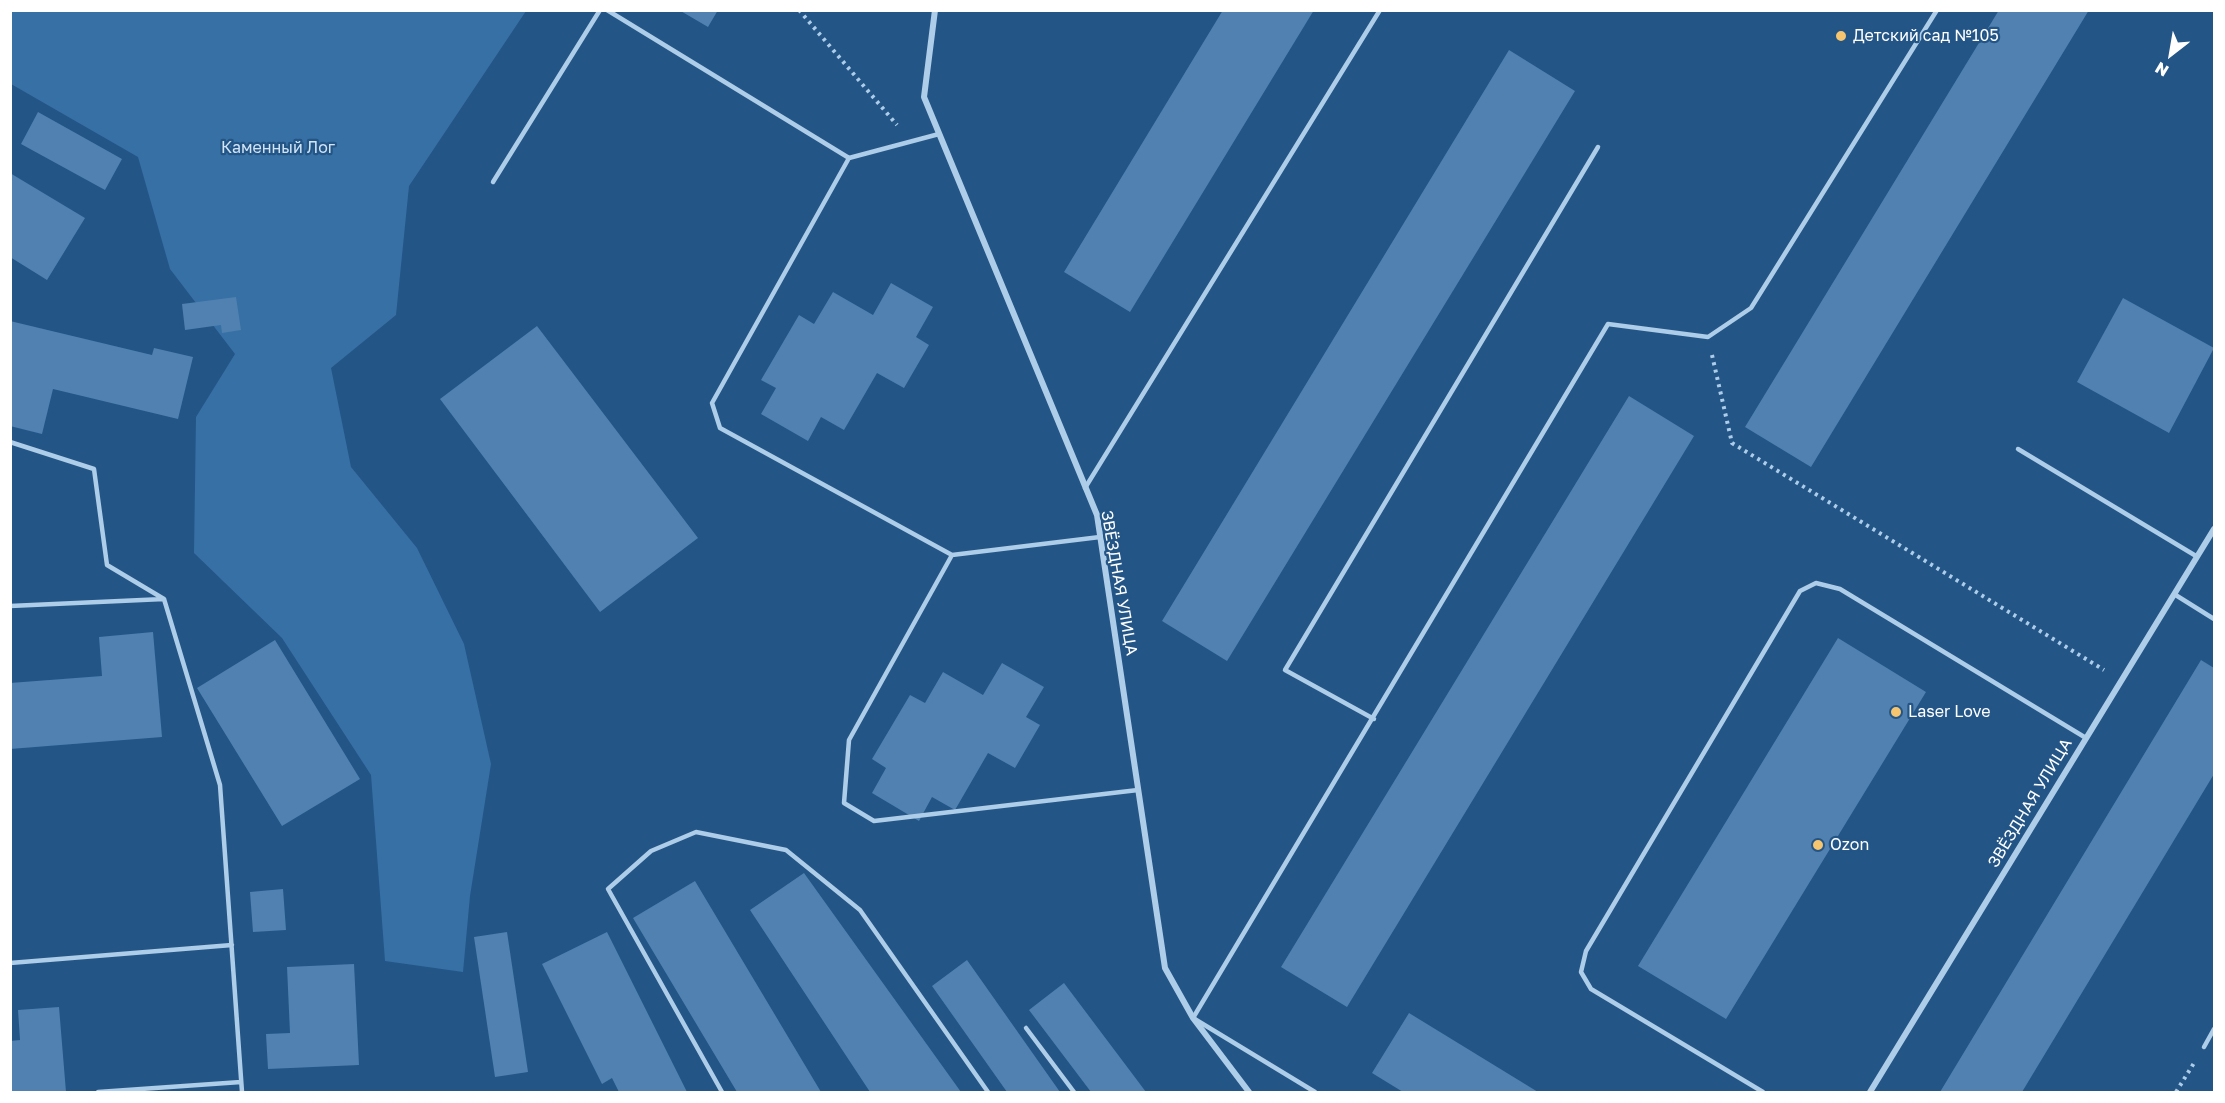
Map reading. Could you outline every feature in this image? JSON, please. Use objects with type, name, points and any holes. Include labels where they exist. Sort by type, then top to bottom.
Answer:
[{"type":"street","name":"ЗВЁЗДНАЯ УЛИЦА","points":[[935,10],[924,98],[1097,515],[1165,968],[1193,1018],[1249,1092]]},
{"type":"street","name":"ЗВЁЗДНАЯ УЛИЦА","points":[[1870,1092],[2214,529]]},
{"type":"lane","points":[[493,182],[600,10]]},
{"type":"lane","points":[[607,10],[849,158]]},
{"type":"lane","points":[[1085,488],[1380,10]]},
{"type":"lane","points":[[1314,1092],[1193,1018],[1374,719],[1608,324],[1708,337],[1751,308],[1937,10]]},
{"type":"lane","points":[[939,134],[849,158],[712,404],[720,428],[952,555],[1100,537]]},
{"type":"lane","points":[[1374,719],[1285,670],[1598,147]]},
{"type":"lane","points":[[10,442],[94,469],[107,565],[164,599],[220,785],[242,1092]]},
{"type":"lane","points":[[2018,449],[2196,556]]},
{"type":"lane","points":[[952,555],[849,740],[844,803],[874,821],[1138,790]]},
{"type":"lane","points":[[1763,1092],[1591,989],[1581,972],[1586,951],[1800,591],[1816,583],[1840,589],[2086,738]]},
{"type":"lane","points":[[2174,594],[2214,619]]},
{"type":"lane","points":[[10,606],[164,599]]},
{"type":"lane","points":[[722,1092],[608,889],[651,851],[696,832],[786,850],[860,910],[988,1092]]},
{"type":"lane","points":[[10,963],[232,945]]},
{"type":"lane","points":[[1026,1028],[1074,1092]]},
{"type":"lane","points":[[2204,1047],[2214,1029]]},
{"type":"lane","points":[[98,1092],[241,1082]]},
{"type":"path","points":[[799,10],[911,141]]},
{"type":"path","points":[[1708,337],[1732,443],[2121,681]]},
{"type":"path","points":[[2176,1092],[2204,1047]]},
{"type":"green space","name":"Каменный Лог","points":[[11,11],[526,11],[409,186],[396,315],[331,368],[351,467],[417,548],[464,644],[491,764],[470,896],[463,972],[385,961],[371,775],[282,638],[194,553],[196,417],[235,354],[170,269],[138,157],[11,84]]},
{"type":"building","points":[[679,10],[718,10],[708,27]]},
{"type":"building","points":[[1223,10],[1314,10],[1130,312],[1064,272]]},
{"type":"building","points":[[1999,10],[2089,10],[1811,467],[1745,427]]},
{"type":"building","points":[[1509,50],[1575,91],[1227,661],[1162,621]]},
{"type":"building","points":[[38,112],[122,159],[105,190],[21,144]]},
{"type":"building","points":[[10,173],[85,218],[47,280],[10,257]]},
{"type":"building","points":[[891,283],[933,307],[916,337],[929,345],[904,388],[877,373],[844,430],[821,417],[808,441],[761,414],[776,388],[761,380],[799,315],[814,324],[833,292],[873,315]]},
{"type":"building","points":[[236,297],[241,330],[222,333],[221,325],[185,330],[182,304]]},
{"type":"building","points":[[2123,298],[2214,348],[2169,433],[2077,382]]},
{"type":"building","points":[[10,321],[152,355],[154,348],[193,357],[178,419],[53,389],[42,434],[10,426]]},
{"type":"building","points":[[537,326],[698,538],[600,612],[440,399]]},
{"type":"building","points":[[1629,396],[1694,436],[1347,1007],[1281,967]]},
{"type":"building","points":[[153,632],[162,737],[10,749],[10,683],[102,676],[99,637]]},
{"type":"building","points":[[1838,638],[1926,692],[1726,1019],[1638,966]]},
{"type":"building","points":[[275,640],[360,779],[282,826],[197,688]]},
{"type":"building","points":[[2201,660],[2214,668],[2214,774],[2022,1092],[1940,1092]]},
{"type":"building","points":[[1002,663],[1044,687],[1026,717],[1040,725],[1015,768],[988,753],[955,810],[932,797],[919,821],[872,793],[886,768],[872,759],[910,695],[925,703],[943,672],[983,695]]},
{"type":"building","points":[[804,873],[961,1092],[870,1092],[750,910]]},
{"type":"building","points":[[695,881],[821,1092],[737,1092],[633,918]]},
{"type":"building","points":[[283,889],[286,930],[253,932],[250,892]]},
{"type":"building","points":[[507,932],[528,1072],[495,1077],[474,937]]},
{"type":"building","points":[[607,932],[687,1092],[619,1092],[612,1078],[602,1084],[542,964]]},
{"type":"building","points":[[967,960],[1060,1092],[1007,1092],[932,986]]},
{"type":"building","points":[[354,964],[359,1065],[268,1069],[266,1034],[290,1033],[287,967]]},
{"type":"building","points":[[1064,983],[1146,1092],[1091,1092],[1029,1010]]},
{"type":"building","points":[[59,1007],[66,1092],[10,1092],[10,1041],[20,1040],[18,1010]]},
{"type":"building","points":[[1409,1013],[1538,1092],[1403,1092],[1372,1073]]},
{"type":"place","name":"Детский сад №105","points":[[1841,36]]},
{"type":"place","name":"Laser Love","points":[[1896,712]]},
{"type":"place","name":"Ozon","points":[[1818,845]]}]
